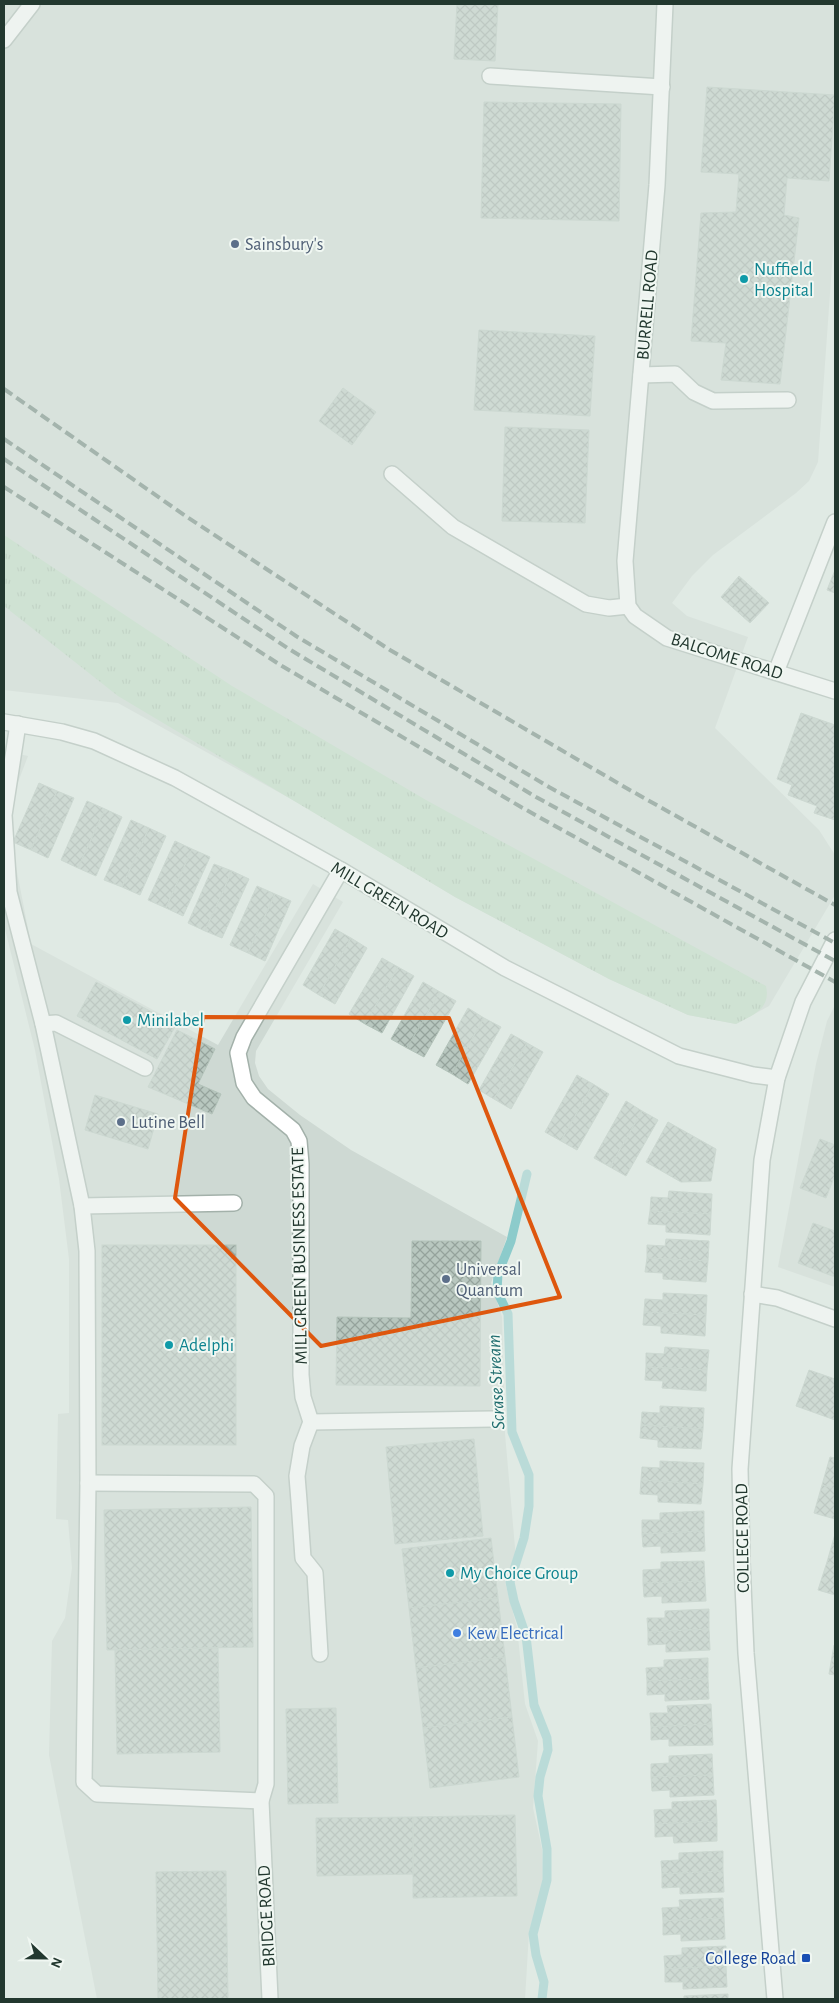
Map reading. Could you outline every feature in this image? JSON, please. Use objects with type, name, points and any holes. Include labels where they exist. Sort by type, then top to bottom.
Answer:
[{"type":"street","points":[[4,40],[32,4]]},
{"type":"street","name":"BURRELL ROAD","points":[[628,606],[625,561],[657,185],[665,4]]},
{"type":"street","points":[[490,76],[662,87]]},
{"type":"street","points":[[641,375],[675,374],[694,392],[714,401],[788,400]]},
{"type":"street","points":[[392,474],[453,527],[586,604],[609,608],[628,606]]},
{"type":"street","points":[[776,672],[835,522]]},
{"type":"street","name":"BALCOME ROAD","points":[[628,606],[635,616],[667,638],[835,691]]},
{"type":"street","points":[[11,723],[4,815],[9,892],[43,1024],[82,1206],[87,1251],[88,1483],[84,1782],[97,1794],[261,1801]]},
{"type":"street","name":"MILL GREEN ROAD","points":[[11,723],[62,732],[94,741],[166,774],[341,870],[505,968],[680,1056],[754,1075],[777,1078]]},
{"type":"street","name":"MILL GREEN BUSINESS ESTATE","points":[[311,1422],[303,1398],[300,1375],[301,1164],[299,1141],[293,1130],[254,1098],[244,1083],[238,1053],[244,1037],[341,870]]},
{"type":"street","name":"COLLEGE ROAD","points":[[775,1999],[746,1653],[740,1469],[762,1160],[777,1078],[803,1002],[835,940]]},
{"type":"street","points":[[43,1024],[56,1023],[145,1068]]},
{"type":"street","points":[[82,1206],[234,1203]]},
{"type":"street","points":[[752,1294],[777,1298],[835,1318]]},
{"type":"street","points":[[320,1654],[315,1573],[303,1558],[297,1476],[302,1446],[311,1422],[492,1418]]},
{"type":"street","name":"BRIDGE ROAD","points":[[88,1483],[254,1484],[266,1496],[266,1784],[261,1801],[270,1999]]},
{"type":"highlighted area","points":[[203,1017],[449,1018],[560,1297],[321,1346],[175,1198]]},
{"type":"shaded area","points":[[4,4],[835,4],[835,223],[818,462],[809,481],[796,493],[713,555],[692,576],[672,603],[687,616],[748,637],[715,728],[819,830],[835,855],[835,895],[769,1006],[736,1024],[688,1015],[609,979],[455,897],[309,809],[118,703],[4,690]]},
{"type":"shaded area","points":[[4,751],[28,756],[15,790],[11,841],[31,944],[218,1045],[313,884],[343,902],[256,1051],[255,1063],[259,1076],[268,1089],[300,1115],[351,1150],[507,1237],[491,1283],[502,1317],[505,1434],[516,1559],[505,1582],[517,1628],[525,1704],[538,1741],[533,1808],[542,1849],[543,1885],[529,1932],[525,1999],[97,1999],[49,1755],[52,1641],[65,1618],[72,1568],[68,1520],[56,1519],[58,1414],[69,1413],[69,1259],[59,1179],[35,1050],[4,925]]},
{"type":"shaded area","points":[[835,1005],[835,1287],[778,1267],[816,1064],[827,1021]]},
{"type":"green space","points":[[4,535],[232,686],[426,800],[766,986],[766,1000],[760,1010],[736,1024],[688,1015],[609,979],[455,897],[118,696],[4,606]]},
{"type":"building","points":[[457,4],[498,4],[495,61],[454,59]]},
{"type":"building","name":"Nuffield Hospital","points":[[707,87],[835,95],[829,181],[787,178],[784,215],[799,218],[780,384],[721,380],[726,343],[691,341],[701,213],[736,212],[739,174],[701,172]]},
{"type":"building","points":[[484,102],[621,104],[619,221],[481,218]]},
{"type":"building","points":[[479,330],[595,336],[590,416],[474,410]]},
{"type":"building","points":[[343,388],[376,412],[352,445],[319,421]]},
{"type":"building","points":[[505,427],[589,430],[585,523],[502,521]]},
{"type":"building","points":[[835,570],[835,593],[827,590]]},
{"type":"building","points":[[739,576],[769,603],[750,623],[721,597]]},
{"type":"building","points":[[801,713],[835,725],[835,820],[814,813],[817,806],[788,795],[792,785],[777,779]]},
{"type":"building","points":[[39,783],[57,791],[31,850],[13,842]]},
{"type":"building","points":[[57,791],[74,798],[48,858],[31,850]]},
{"type":"building","points":[[87,801],[105,809],[78,868],[61,860]]},
{"type":"building","points":[[105,809],[122,817],[96,876],[78,868]]},
{"type":"building","points":[[131,820],[149,828],[122,887],[104,880]]},
{"type":"building","points":[[149,828],[166,836],[140,895],[122,887]]},
{"type":"building","points":[[175,841],[192,849],[166,908],[148,900]]},
{"type":"building","points":[[192,849],[210,857],[183,916],[166,908]]},
{"type":"building","points":[[214,864],[232,871],[205,931],[188,923]]},
{"type":"building","points":[[232,871],[249,879],[222,938],[205,931]]},
{"type":"building","points":[[257,886],[275,894],[248,953],[230,945]]},
{"type":"building","points":[[275,894],[291,901],[265,961],[248,953]]},
{"type":"building","points":[[335,929],[351,938],[319,995],[303,985]]},
{"type":"building","points":[[351,938],[367,948],[335,1004],[319,995]]},
{"type":"building","points":[[382,958],[398,967],[365,1024],[349,1014]]},
{"type":"building","points":[[398,967],[414,976],[382,1033],[365,1024]]},
{"type":"building","name":"Minilabel","points":[[96,982],[176,1025],[157,1059],[77,1016]]},
{"type":"building","points":[[423,982],[440,992],[407,1048],[391,1039]]},
{"type":"building","points":[[440,992],[456,1001],[424,1057],[407,1048]]},
{"type":"building","points":[[468,1008],[484,1018],[452,1074],[436,1065]]},
{"type":"building","points":[[484,1018],[501,1027],[468,1084],[452,1074]]},
{"type":"building","points":[[177,1030],[215,1049],[198,1084],[221,1094],[212,1114],[148,1087]]},
{"type":"building","points":[[511,1034],[527,1043],[494,1099],[479,1090]]},
{"type":"building","points":[[527,1043],[543,1052],[511,1109],[494,1099]]},
{"type":"building","points":[[577,1075],[593,1084],[561,1141],[545,1132]]},
{"type":"building","points":[[593,1084],[609,1094],[577,1150],[561,1141]]},
{"type":"building","name":"Lutine Bell","points":[[95,1095],[158,1114],[148,1149],[85,1130]]},
{"type":"building","points":[[626,1101],[642,1111],[610,1167],[594,1158]]},
{"type":"building","points":[[642,1111],[658,1120],[626,1176],[610,1167]]},
{"type":"building","points":[[668,1122],[716,1149],[711,1181],[681,1182],[646,1162]]},
{"type":"building","points":[[820,1139],[835,1145],[835,1175],[826,1198],[800,1188]]},
{"type":"building","points":[[669,1191],[712,1194],[711,1214],[650,1211],[651,1197],[668,1198]]},
{"type":"building","points":[[650,1211],[711,1214],[710,1235],[666,1232],[666,1225],[648,1224]]},
{"type":"building","points":[[813,1223],[835,1231],[835,1277],[798,1263]]},
{"type":"building","points":[[666,1239],[709,1241],[708,1261],[647,1258],[647,1245],[665,1246]]},
{"type":"building","name":"Universal Quantum","points":[[412,1241],[481,1241],[480,1386],[336,1385],[337,1317],[411,1318]]},
{"type":"building","name":"Adelphi","points":[[102,1245],[236,1245],[236,1445],[102,1445]]},
{"type":"building","points":[[647,1258],[708,1261],[706,1282],[663,1279],[663,1273],[645,1272]]},
{"type":"building","points":[[663,1293],[707,1295],[706,1315],[644,1312],[645,1299],[663,1300]]},
{"type":"building","points":[[644,1312],[706,1315],[705,1336],[661,1333],[661,1326],[643,1325]]},
{"type":"building","points":[[665,1347],[709,1350],[707,1370],[646,1367],[646,1353],[664,1354]]},
{"type":"building","points":[[646,1367],[707,1370],[706,1391],[662,1388],[663,1381],[645,1380]]},
{"type":"building","points":[[809,1370],[835,1379],[835,1420],[796,1406]]},
{"type":"building","points":[[660,1406],[704,1408],[703,1429],[641,1425],[642,1412],[660,1413]]},
{"type":"building","points":[[641,1425],[703,1429],[701,1449],[658,1447],[658,1440],[640,1438]]},
{"type":"building","points":[[474,1439],[483,1536],[395,1544],[386,1447]]},
{"type":"building","points":[[830,1457],[835,1458],[835,1489],[822,1485]]},
{"type":"building","points":[[660,1461],[704,1463],[703,1484],[641,1480],[642,1467],[660,1468]]},
{"type":"building","points":[[641,1480],[703,1484],[701,1504],[658,1502],[658,1495],[640,1494]]},
{"type":"building","points":[[822,1485],[835,1489],[835,1519],[814,1513]]},
{"type":"building","points":[[251,1507],[253,1647],[107,1650],[104,1510]]},
{"type":"building","points":[[704,1511],[704,1531],[642,1534],[642,1520],[660,1520],[660,1513]]},
{"type":"building","points":[[704,1531],[705,1551],[661,1553],[661,1546],[643,1547],[642,1534]]},
{"type":"building","points":[[835,1534],[835,1565],[827,1562]]},
{"type":"building","name":"My Choice Group","points":[[491,1538],[498,1598],[409,1608],[402,1549]]},
{"type":"building","points":[[704,1561],[705,1581],[643,1583],[643,1570],[661,1569],[661,1562]]},
{"type":"building","points":[[827,1562],[835,1565],[835,1595],[818,1590]]},
{"type":"building","points":[[705,1581],[706,1601],[662,1603],[662,1596],[644,1597],[643,1583]]},
{"type":"building","name":"Kew Electrical","points":[[498,1598],[505,1657],[416,1668],[409,1608]]},
{"type":"building","points":[[709,1609],[709,1629],[648,1632],[647,1618],[665,1618],[665,1611]]},
{"type":"building","points":[[709,1629],[710,1650],[666,1652],[666,1644],[648,1645],[648,1632]]},
{"type":"building","points":[[835,1645],[835,1675],[829,1674]]},
{"type":"building","points":[[218,1648],[220,1752],[117,1754],[115,1650]]},
{"type":"building","points":[[505,1657],[512,1717],[423,1728],[416,1668]]},
{"type":"building","points":[[708,1658],[708,1679],[647,1681],[646,1668],[664,1667],[664,1660]]},
{"type":"building","points":[[708,1679],[709,1699],[665,1701],[665,1694],[647,1695],[647,1681]]},
{"type":"building","points":[[711,1704],[712,1724],[651,1727],[650,1713],[668,1713],[667,1706]]},
{"type":"building","points":[[336,1708],[338,1803],[288,1804],[286,1709]]},
{"type":"building","points":[[512,1717],[519,1777],[430,1788],[423,1728]]},
{"type":"building","points":[[712,1724],[713,1745],[669,1746],[669,1739],[651,1740],[651,1727]]},
{"type":"building","points":[[712,1754],[713,1775],[651,1777],[651,1764],[669,1763],[669,1756]]},
{"type":"building","points":[[713,1775],[714,1795],[670,1797],[670,1790],[652,1791],[651,1777]]},
{"type":"building","points":[[716,1800],[717,1821],[655,1824],[654,1810],[672,1809],[672,1802]]},
{"type":"building","points":[[515,1815],[517,1896],[413,1898],[413,1817]]},
{"type":"building","points":[[413,1817],[413,1874],[317,1876],[316,1818]]},
{"type":"building","points":[[717,1821],[717,1841],[674,1843],[673,1836],[655,1837],[655,1824]]},
{"type":"building","points":[[723,1851],[723,1871],[662,1874],[661,1861],[679,1860],[679,1853]]},
{"type":"building","points":[[226,1871],[228,1999],[158,1999],[156,1872]]},
{"type":"building","points":[[723,1871],[724,1892],[680,1894],[680,1887],[662,1888],[662,1874]]},
{"type":"building","points":[[723,1898],[724,1918],[663,1921],[662,1908],[680,1907],[679,1900]]},
{"type":"building","points":[[724,1918],[725,1939],[681,1941],[681,1934],[663,1935],[663,1921]]},
{"type":"building","points":[[726,1946],[726,1966],[665,1969],[664,1956],[682,1955],[682,1948]]},
{"type":"building","points":[[726,1966],[727,1987],[683,1989],[683,1982],[665,1982],[665,1969]]},
{"type":"building","points":[[728,1994],[728,1999],[684,1999],[684,1996]]},
{"type":"waterway","name":"Scrase Stream","points":[[527,1174],[511,1241],[498,1274],[497,1291],[508,1314],[512,1432],[529,1475],[529,1506],[524,1538],[510,1582],[514,1601],[526,1636],[534,1705],[547,1738],[548,1750],[540,1777],[538,1796],[547,1849],[547,1880],[533,1934],[536,1955],[544,1982],[542,1999]]},
{"type":"railway","points":[[4,389],[187,517],[390,650],[628,789],[835,905]]},
{"type":"railway","points":[[4,439],[296,636],[549,787],[835,943]]},
{"type":"railway","points":[[4,459],[289,649],[536,797],[835,961]]},
{"type":"railway","points":[[4,487],[282,666],[521,807],[835,982]]},
{"type":"place","name":"Sainsbury's","points":[[235,244]]},
{"type":"place","name":"Nuffield Hospital","points":[[744,279]]},
{"type":"place","name":"Minilabel","points":[[127,1020]]},
{"type":"place","name":"Lutine Bell","points":[[121,1122]]},
{"type":"place","name":"Universal Quantum","points":[[446,1279]]},
{"type":"place","name":"Adelphi","points":[[169,1345]]},
{"type":"place","name":"My Choice Group","points":[[450,1573]]},
{"type":"place","name":"Kew Electrical","points":[[457,1633]]},
{"type":"place","name":"College Road","points":[[806,1958]]}]
